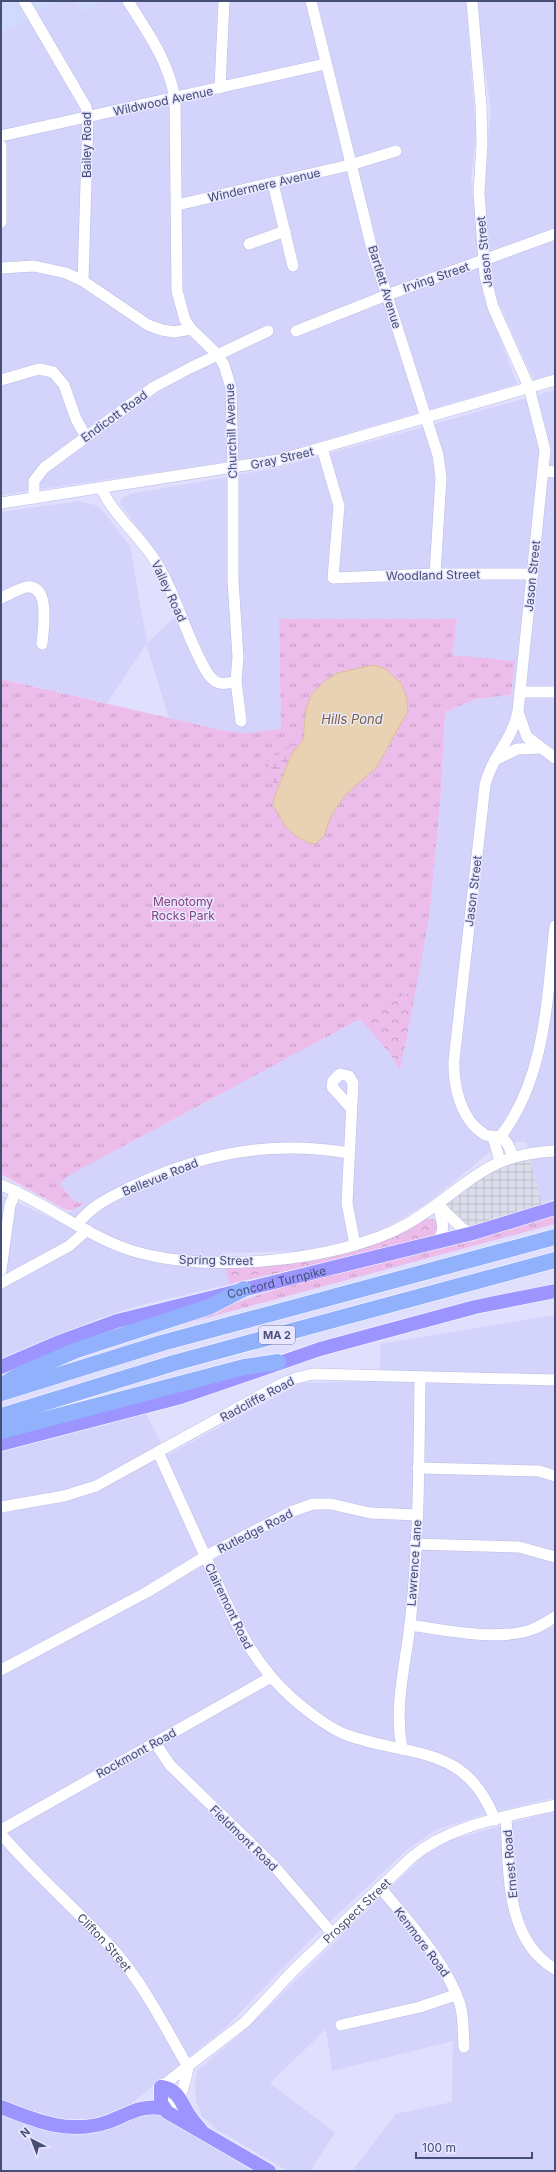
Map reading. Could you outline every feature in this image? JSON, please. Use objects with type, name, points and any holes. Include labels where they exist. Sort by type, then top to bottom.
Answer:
[{"type":"highway","name":"MA 2","points":[[1,1393],[162,1343],[555,1237]]},
{"type":"highway","name":"MA 2","points":[[1,1416],[174,1363],[555,1260]]},
{"type":"highway","points":[[1,1386],[23,1373],[77,1350],[209,1307],[244,1289]]},
{"type":"highway","points":[[1,1431],[244,1367],[278,1362]]},
{"type":"main road","name":"Concord Turnpike","points":[[1,1367],[117,1321],[473,1233],[555,1208]]},
{"type":"main road","points":[[1,1444],[181,1396],[278,1362],[475,1307],[555,1291]]},
{"type":"main road","points":[[201,2130],[190,2116],[180,2096],[171,2090],[161,2087],[163,2108],[186,2124],[201,2130],[269,2171]]},
{"type":"main road","name":"Prospect Street","points":[[131,2111],[161,2087]]},
{"type":"main road","name":"Prospect Street","points":[[1,2107],[44,2123],[68,2127],[83,2127],[107,2122],[142,2107],[163,2108]]},
{"type":"street","name":"Bailey Road","points":[[24,1],[82,98],[88,117],[83,281]]},
{"type":"street","name":"Churchill Avenue","points":[[128,1],[163,58],[168,69],[174,98],[177,205],[177,291],[180,307],[191,329],[218,355],[224,365],[231,388],[234,468],[232,580],[238,657],[236,681],[241,721]]},
{"type":"street","points":[[220,88],[224,1]]},
{"type":"street","name":"Bartlett Avenue","points":[[311,1],[350,165],[387,295],[438,455],[441,478],[435,574]]},
{"type":"street","name":"Jason Street","points":[[472,1],[481,106],[482,143],[479,186],[484,261],[488,291],[493,307],[529,387],[544,441],[550,471],[533,574],[518,711],[509,736],[493,761],[485,785],[454,1071],[458,1094],[465,1111],[483,1134],[496,1137],[508,1144],[512,1156]]},
{"type":"street","name":"Wildwood Avenue","points":[[1,136],[325,64]]},
{"type":"street","points":[[1,146],[1,222]]},
{"type":"street","name":"Windermere Avenue","points":[[177,205],[350,165],[396,151]]},
{"type":"street","points":[[273,183],[293,266]]},
{"type":"street","points":[[249,244],[285,231]]},
{"type":"street","name":"Irving Street","points":[[296,331],[387,295],[555,234]]},
{"type":"street","points":[[1,268],[34,266],[48,268],[83,281],[148,325],[174,332],[191,329]]},
{"type":"street","name":"Endicott Road","points":[[34,498],[34,481],[38,474],[154,387],[268,331]]},
{"type":"street","points":[[1,380],[40,369],[53,372],[64,385],[76,419],[86,437]]},
{"type":"street","name":"Gray Street","points":[[1,503],[279,460],[555,380]]},
{"type":"street","name":"Woodland Street","points":[[322,448],[339,506],[333,578],[435,574],[533,574]]},
{"type":"street","name":"Valley Road","points":[[101,488],[113,507],[144,544],[160,568],[208,674],[218,683],[225,684],[236,681]]},
{"type":"street","points":[[1,598],[26,587],[33,587],[38,591],[44,604],[42,644]]},
{"type":"street","points":[[520,692],[555,692]]},
{"type":"street","points":[[518,711],[525,734],[540,748],[555,758]]},
{"type":"street","points":[[493,761],[517,749],[540,748]]},
{"type":"street","points":[[500,1161],[496,1137],[510,1121],[524,1092],[538,1054],[555,926]]},
{"type":"street","points":[[351,1108],[347,1207],[355,1245]]},
{"type":"street","name":"Bellevue Road","points":[[1,1283],[69,1246],[82,1228],[86,1214],[108,1198],[168,1171],[204,1159],[251,1149],[283,1147],[315,1148],[349,1153]]},
{"type":"street","name":"Spring Street","points":[[1,1185],[16,1191],[108,1242],[137,1252],[188,1260],[237,1261],[284,1259],[355,1245],[400,1228],[437,1204],[470,1178],[500,1161],[512,1156],[555,1151]]},
{"type":"street","points":[[1,1270],[10,1205],[16,1191]]},
{"type":"street","points":[[437,1204],[463,1229],[473,1233]]},
{"type":"street","points":[[436,1242],[442,1235],[443,1227],[437,1204]]},
{"type":"street","name":"Radcliffe Road","points":[[1,1507],[82,1491],[108,1480],[282,1384],[302,1376],[313,1374],[555,1380]]},
{"type":"street","name":"Lawrence Lane","points":[[402,1749],[399,1717],[399,1692],[410,1625],[418,1515],[420,1377]]},
{"type":"street","name":"Clairemont Road","points":[[158,1452],[241,1635],[270,1677],[292,1698],[344,1734],[368,1742],[431,1756],[454,1766],[469,1776],[486,1798],[495,1820]]},
{"type":"street","points":[[418,1468],[539,1471],[555,1476]]},
{"type":"street","name":"Rutledge Road","points":[[1,1670],[147,1592],[206,1556],[293,1511],[312,1504],[331,1504],[370,1513],[418,1515]]},
{"type":"street","points":[[415,1544],[519,1547],[555,1557]]},
{"type":"street","points":[[410,1625],[462,1633],[503,1634],[532,1630],[555,1617]]},
{"type":"street","name":"Rockmont Road","points":[[1,1830],[90,1778],[156,1744],[270,1677]]},
{"type":"street","name":"Fieldmont Road","points":[[156,1744],[170,1765],[269,1861],[332,1932]]},
{"type":"street","name":"Prospect Street","points":[[161,2087],[245,2022],[332,1932],[416,1854],[436,1839],[454,1831],[555,1805]]},
{"type":"street","name":"Ernest Road","points":[[506,1817],[510,1889],[516,1914],[522,1930],[534,1951],[555,1969]]},
{"type":"street","name":"Clifton Street","points":[[1,1834],[29,1866],[117,1955],[144,1993],[188,2067]]},
{"type":"street","name":"Kenmore Road","points":[[380,1888],[438,1961],[451,1980],[455,1995],[460,2004],[463,2022],[464,2047]]},
{"type":"street","points":[[341,2025],[420,2007],[455,1995]]},
{"type":"street","points":[[163,2108],[173,2104],[180,2096],[188,2067]]},
{"type":"shaded area","points":[[1,1],[58,1],[1,33]]},
{"type":"shaded area","points":[[58,1],[76,1],[83,12],[102,1],[466,1],[476,136],[471,178],[483,294],[517,384],[273,455],[1,495],[1,33]]},
{"type":"shaded area","points":[[76,1],[102,1],[83,12]]},
{"type":"shaded area","points":[[474,1],[555,1],[555,374],[534,380],[494,293],[483,185],[491,109]]},
{"type":"shaded area","points":[[555,390],[555,1199],[542,1203],[526,1142],[518,1142],[491,1151],[425,1205],[369,1237],[306,1251],[221,1253],[230,1284],[137,1306],[100,1318],[1,1358],[1,1195],[55,1220],[83,1205],[73,1200],[60,1184],[68,1176],[360,1019],[391,1055],[400,1069],[429,918],[441,792],[445,712],[476,699],[511,695],[515,662],[452,655],[457,619],[279,619],[281,729],[245,733],[225,731],[169,718],[146,644],[107,703],[1,679],[1,512],[79,501],[99,506],[130,546],[147,643],[185,608],[159,555],[120,504],[121,499],[129,494],[277,468]]},
{"type":"shaded area","points":[[529,1156],[543,1207],[468,1228],[455,1217],[445,1202],[496,1168]]},
{"type":"shaded area","points":[[555,1315],[555,1797],[476,1817],[438,1829],[409,1848],[310,1940],[226,2027],[128,2106],[95,2120],[69,2122],[44,2116],[1,2100],[1,1452],[146,1414],[168,1455],[301,1383],[379,1381],[381,1344]]},
{"type":"shaded area","points":[[555,1811],[555,2171],[352,2171],[396,2114],[452,2102],[453,2041],[332,2071],[326,2029],[270,2083],[335,2133],[310,2171],[288,2171],[216,2129],[202,2116],[196,2101],[195,2083],[197,2071],[246,2029],[421,1858],[447,1841]]},
{"type":"shaded area","points":[[154,2108],[261,2171],[1,2171],[1,2111],[56,2129]]},
{"type":"green space","name":"Menotomy Rocks Park","points":[[279,619],[457,619],[452,655],[515,661],[511,695],[476,699],[445,712],[441,792],[429,918],[416,989],[68,1176],[60,1184],[73,1200],[84,1204],[73,1210],[66,1210],[1,1174],[1,679],[225,731],[245,733],[281,729]]},
{"type":"green space","points":[[299,745],[291,755],[278,790],[269,775],[268,760],[282,748]]},
{"type":"green space","points":[[416,989],[400,1070],[391,1055],[360,1019]]},
{"type":"green space","points":[[555,1214],[555,1224],[165,1329],[197,1315],[302,1281]]},
{"type":"green space","points":[[427,1218],[435,1220],[438,1226],[438,1231],[435,1235],[424,1239],[230,1284],[224,1266],[276,1263]]},
{"type":"water","name":"Hills Pond","points":[[373,665],[384,668],[401,683],[406,696],[408,711],[376,768],[345,795],[331,816],[324,836],[315,844],[309,843],[296,836],[286,827],[274,807],[273,801],[291,755],[303,740],[306,709],[311,695],[325,681],[338,673]]}]
